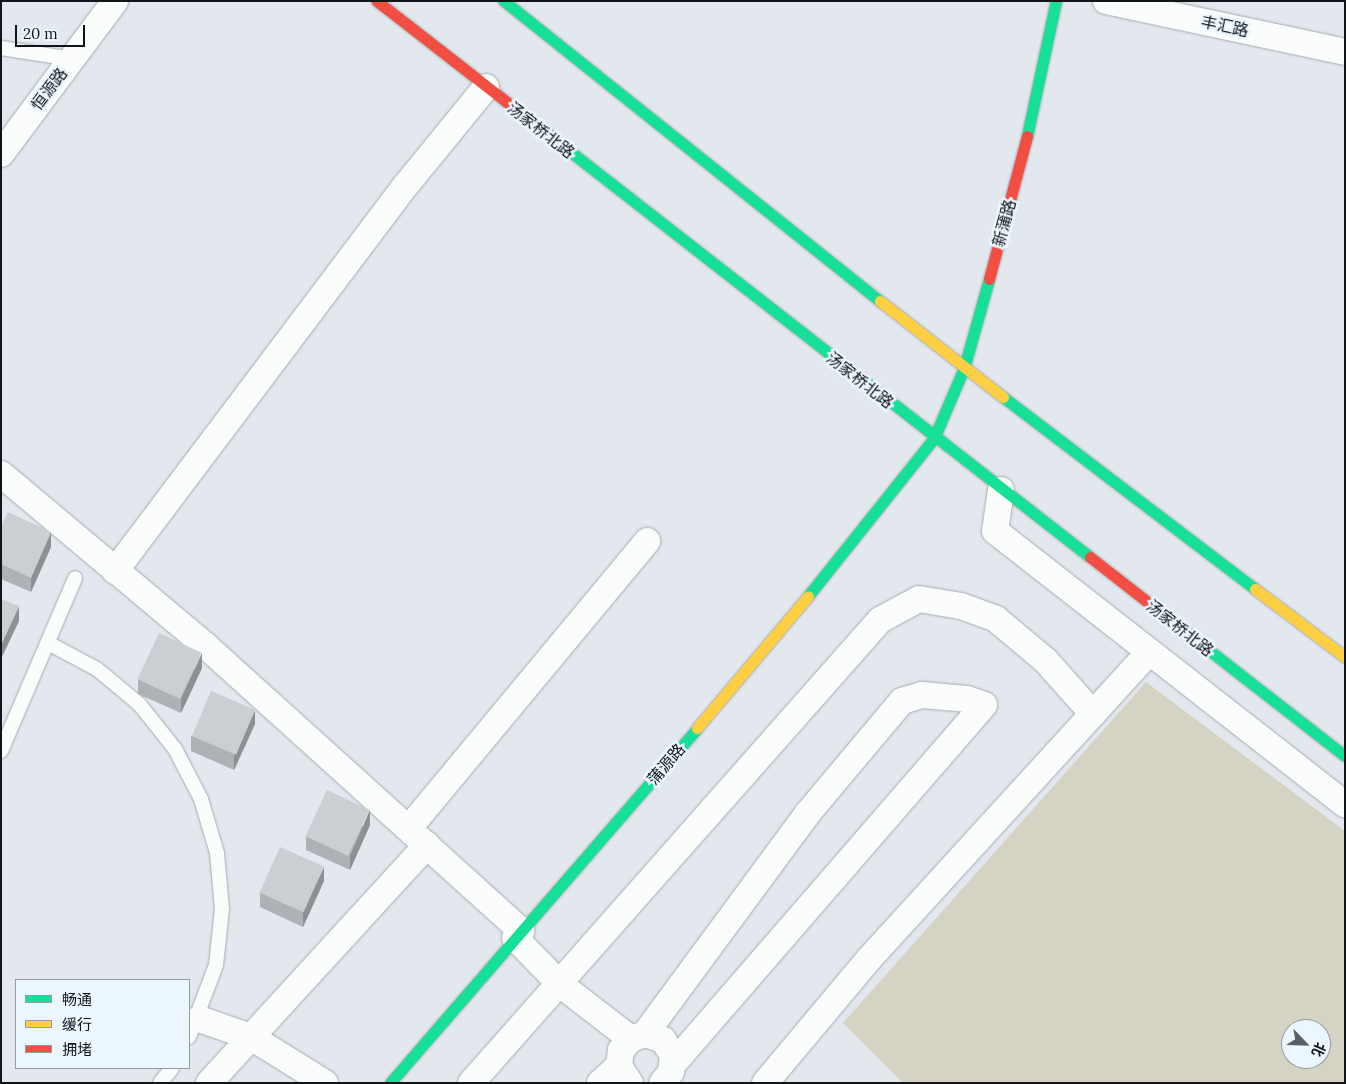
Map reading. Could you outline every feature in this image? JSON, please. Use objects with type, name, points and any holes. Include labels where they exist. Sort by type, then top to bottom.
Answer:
[{"type":"main road","name":"汤家桥北路","points":[[377,1],[934,438],[1345,756]]},
{"type":"main road","points":[[504,1],[964,368],[1345,657]]},
{"type":"main road","name":"新蒲路","points":[[934,438],[964,368],[1021,162],[1056,1]]},
{"type":"main road","name":"蒲源路","points":[[390,1083],[764,651],[934,438]]},
{"type":"street","name":"恒源路","points":[[1,154],[115,1]]},
{"type":"street","name":"丰汇路","points":[[1106,1],[1345,52]]},
{"type":"street","points":[[114,571],[407,184],[486,87]]},
{"type":"street","points":[[1,474],[114,571],[206,646],[418,837],[518,934],[561,985],[638,1036],[663,1040],[668,1074]]},
{"type":"street","points":[[1001,490],[995,532],[1148,653],[1345,804]]},
{"type":"street","points":[[209,1083],[251,1036],[418,837],[648,541]]},
{"type":"street","points":[[471,1083],[561,985],[880,620],[919,599],[961,606],[996,619],[1046,661],[1093,714]]},
{"type":"street","points":[[765,1083],[869,959],[1148,653]]},
{"type":"street","points":[[600,1083],[624,1074],[621,1050],[638,1036],[808,813],[902,701],[922,695],[967,699],[984,705],[668,1074]]},
{"type":"street","points":[[194,1028],[251,1036],[325,1083]]},
{"type":"lane","points":[[1,48],[72,59]]},
{"type":"lane","points":[[1,751],[75,578]]},
{"type":"lane","points":[[48,643],[97,669],[140,705],[175,749],[201,799],[217,853],[222,909],[216,966],[194,1028]]},
{"type":"lane","points":[[160,1083],[171,1069]]},
{"type":"shaded area","points":[[1146,682],[1345,831],[1345,1083],[903,1083],[843,1023]]},
{"type":"building","points":[[8,512],[51,532],[31,578],[1,564],[1,527]]},
{"type":"building","points":[[1,599],[19,606],[1,645]]},
{"type":"building","points":[[159,633],[202,653],[180,699],[137,679]]},
{"type":"building","points":[[211,691],[255,710],[236,755],[192,736]]},
{"type":"building","points":[[327,790],[370,810],[348,856],[305,836]]},
{"type":"building","points":[[280,847],[324,867],[304,912],[260,893]]},
{"type":"traffic: fast","points":[[504,1],[880,301]]},
{"type":"traffic: fast","points":[[1027,136],[1056,1]]},
{"type":"traffic: fast","points":[[567,149],[1090,557]]},
{"type":"traffic: fast","points":[[808,596],[934,438],[964,368],[989,279]]},
{"type":"traffic: fast","points":[[1003,397],[1255,589]]},
{"type":"traffic: fast","points":[[1205,647],[1345,756]]},
{"type":"traffic: fast","points":[[390,1083],[697,728]]},
{"type":"traffic: slow","points":[[880,301],[1003,397]]},
{"type":"traffic: slow","points":[[1255,589],[1345,657]]},
{"type":"traffic: slow","points":[[697,728],[808,596]]},
{"type":"traffic: jam","points":[[377,1],[567,149]]},
{"type":"traffic: jam","points":[[989,279],[1027,136]]},
{"type":"traffic: jam","points":[[1090,557],[1205,647]]}]
